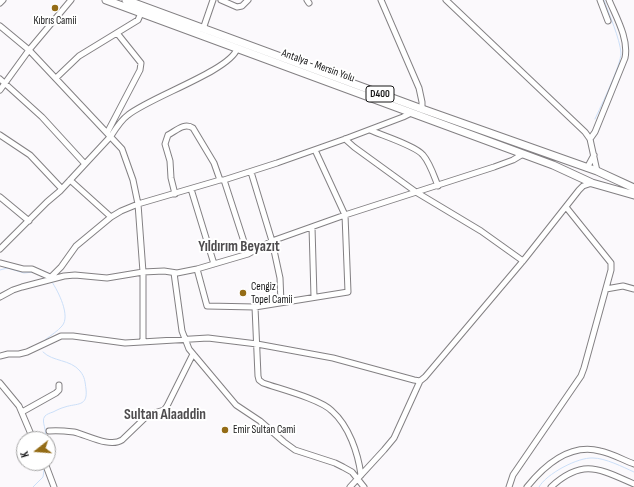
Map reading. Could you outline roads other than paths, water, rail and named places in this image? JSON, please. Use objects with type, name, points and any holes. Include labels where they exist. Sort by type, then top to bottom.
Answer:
[{"type":"highway","name":"Antalya - Mersin Yolu","points":[[106,0],[553,165],[592,183],[634,195]]},
{"type":"highway","name":"Antalya - Mersin Yolu","points":[[126,0],[422,109],[598,171],[634,188]]},
{"type":"highway","points":[[582,178],[582,172],[587,168]]},
{"type":"highway","points":[[592,183],[597,178],[598,171]]},
{"type":"street","points":[[0,3],[3,0]]},
{"type":"street","points":[[0,90],[29,50],[70,0]]},
{"type":"street","points":[[203,29],[213,0]]},
{"type":"street","points":[[221,0],[238,7],[242,6],[248,0]]},
{"type":"street","points":[[381,0],[419,88],[422,109]]},
{"type":"street","points":[[446,0],[580,126],[590,139],[598,171]]},
{"type":"street","points":[[600,0],[608,21]]},
{"type":"street","points":[[590,139],[595,132],[625,58],[626,52],[623,37],[610,0]]},
{"type":"street","points":[[56,78],[79,56],[138,20],[140,13]]},
{"type":"street","points":[[0,26],[29,50],[56,78],[122,149],[126,157],[138,204],[143,272],[143,342]]},
{"type":"street","points":[[109,135],[140,70],[141,63],[117,33]]},
{"type":"street","points":[[0,249],[62,189],[128,114],[216,68],[236,54],[237,49]]},
{"type":"street","points":[[0,78],[42,117],[85,164]]},
{"type":"street","points":[[49,278],[61,267],[76,246],[112,217],[138,204],[251,172],[370,130],[411,112]]},
{"type":"street","points":[[175,194],[171,178],[170,161],[165,144],[168,135],[184,125],[187,125],[193,128],[214,163],[222,180],[248,254]]},
{"type":"street","points":[[370,130],[416,149],[423,154],[438,186]]},
{"type":"street","points":[[0,135],[30,155],[62,189]]},
{"type":"street","points":[[345,139],[416,192],[481,231],[523,261]]},
{"type":"street","points":[[197,269],[207,306],[255,307],[314,296],[348,292],[345,215],[315,150]]},
{"type":"street","points":[[0,297],[13,290],[49,278],[75,275],[107,278],[143,272],[164,271],[174,273],[197,269],[248,254],[272,241],[345,215],[494,167],[523,154]]},
{"type":"street","points":[[587,168],[594,155]]},
{"type":"street","points":[[251,172],[272,241],[280,278],[281,303]]},
{"type":"street","points":[[579,190],[582,178]]},
{"type":"street","points":[[70,180],[112,217]]},
{"type":"street","points":[[0,356],[27,352],[61,336],[74,336],[111,342],[143,342],[208,338],[257,344],[333,358],[414,380],[420,380],[425,377],[523,261],[579,190],[583,186],[592,183]]},
{"type":"street","points":[[191,189],[214,264]]},
{"type":"street","points":[[0,197],[29,222]]},
{"type":"street","points":[[509,487],[513,475],[581,376],[611,270],[611,263],[566,207]]},
{"type":"street","points":[[312,227],[314,296]]},
{"type":"street","points":[[0,263],[23,269],[32,269],[49,278]]},
{"type":"street","points":[[174,273],[184,339],[193,354],[225,390],[236,405],[260,421],[295,450],[343,467],[359,477]]},
{"type":"street","points":[[606,289],[623,286],[634,289]]},
{"type":"street","points":[[255,307],[259,380],[263,383],[317,402],[332,410],[344,425],[351,440],[359,464],[359,477],[364,487]]},
{"type":"street","points":[[49,431],[56,430],[75,432],[93,438],[118,442],[122,440],[148,414],[164,410],[193,354]]},
{"type":"street","points":[[350,487],[394,438],[420,380]]},
{"type":"street","points":[[0,384],[22,412],[30,431]]},
{"type":"street","points":[[22,412],[56,393],[59,390],[59,385]]},
{"type":"street","points":[[527,487],[537,474],[547,465],[562,456],[585,449],[600,450],[634,464]]},
{"type":"street","points":[[551,487],[574,471],[586,469],[595,469],[634,484]]},
{"type":"street","points":[[48,471],[54,487]]},
{"type":"waterway","points":[[595,119],[614,76],[621,53],[604,0]]},
{"type":"waterway","points":[[0,270],[7,268],[24,273],[34,272]]},
{"type":"waterway","points":[[45,340],[62,326],[65,316],[63,304],[52,282]]},
{"type":"waterway","points":[[43,352],[52,358],[67,362],[76,367],[83,375],[86,389],[86,395],[83,402],[62,408],[45,416],[43,421],[46,431]]},
{"type":"waterway","points":[[539,487],[548,477],[563,467],[587,458],[603,459],[634,472]]},
{"type":"waterway","points":[[33,487],[43,477],[44,471]]},
{"type":"place","name":"Kıbrıs Camii","points":[[55,8]]},
{"type":"place","name":"Cengiz Topel Camii","points":[[243,293]]},
{"type":"place","name":"Emir Sultan Cami","points":[[225,430]]},
{"type":"district","name":"Yıldırım Beyazıt","points":[[239,247]]},
{"type":"district","name":"Sultan Alaaddin","points":[[165,415]]}]
